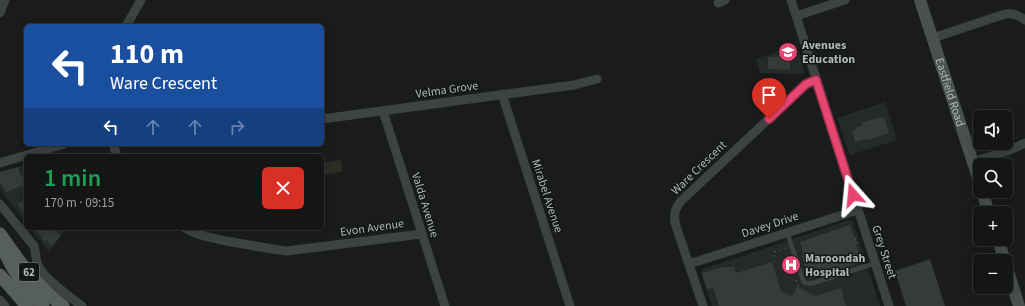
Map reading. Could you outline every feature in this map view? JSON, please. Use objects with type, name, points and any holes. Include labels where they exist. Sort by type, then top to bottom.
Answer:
[{"type":"main road","name":"Eastfield Road","points":[[920,0],[973,162]]},
{"type":"main road","name":"62","points":[[0,234],[25,268],[40,285],[63,306]]},
{"type":"main road","points":[[0,239],[12,267],[19,278],[43,306]]},
{"type":"main road","name":"62","points":[[0,275],[27,306]]},
{"type":"main road","points":[[1013,287],[1019,306]]},
{"type":"street","points":[[0,13],[5,0]]},
{"type":"street","points":[[127,24],[141,0]]},
{"type":"street","name":"Grey Street","points":[[791,0],[889,306]]},
{"type":"street","points":[[796,16],[844,0]]},
{"type":"street","points":[[933,38],[1005,14],[1016,14],[1025,20]]},
{"type":"street","name":"Velma Grove","points":[[324,119],[574,85],[597,79]]},
{"type":"street","name":"Ware Crescent","points":[[703,306],[676,223],[674,212],[676,207],[806,84],[816,80]]},
{"type":"street","name":"Mirabel Avenue","points":[[502,94],[570,306]]},
{"type":"street","name":"Valda Avenue","points":[[383,111],[445,306]]},
{"type":"street","points":[[985,158],[1010,150],[1025,143]]},
{"type":"street","points":[[30,154],[57,146]]},
{"type":"street","points":[[0,163],[24,156]]},
{"type":"street","points":[[0,204],[24,229]]},
{"type":"street","name":"Davey Drive","points":[[689,264],[858,210]]},
{"type":"street","points":[[25,230],[34,246],[38,267],[56,286],[82,306]]},
{"type":"street","name":"Evon Avenue","points":[[188,230],[216,238],[287,251],[421,234]]},
{"type":"street","points":[[0,300],[5,306]]},
{"type":"street","points":[[1019,306],[1025,303]]},
{"type":"lane","points":[[787,232],[803,280],[806,283],[813,283],[876,263]]},
{"type":"path","points":[[852,234],[856,240],[859,238]]},
{"type":"path","points":[[774,262],[774,252],[785,249]]},
{"type":"path","points":[[796,277],[800,294]]},
{"type":"shaded area","name":"Avenues Education","points":[[797,45],[805,74],[760,73],[756,59]]},
{"type":"shaded area","points":[[885,102],[897,140],[850,155],[837,118]]},
{"type":"shaded area","points":[[341,160],[342,172],[324,175],[324,163]]},
{"type":"shaded area","points":[[24,166],[24,220],[0,190],[0,172]]},
{"type":"shaded area","name":"Maroondah Hospital","points":[[849,220],[853,222],[880,306],[712,306],[701,273],[703,269]]},
{"type":"shaded area","points":[[32,230],[66,230],[49,252]]},
{"type":"building","points":[[778,54],[790,58],[790,70],[768,69],[768,57],[778,57]]},
{"type":"building","points":[[884,117],[889,133],[855,142],[852,131],[856,130],[855,128],[863,125],[862,122]]},
{"type":"building","points":[[18,167],[21,176],[24,175],[24,186],[6,192],[0,183],[0,172]]},
{"type":"building","points":[[24,201],[24,213],[17,204]]},
{"type":"building","points":[[850,225],[862,262],[809,279],[802,256],[804,255],[800,242]]},
{"type":"building","points":[[36,230],[52,230],[61,236],[51,246],[47,240],[45,242]]},
{"type":"building","points":[[930,259],[945,306],[906,306],[895,271]]},
{"type":"building","points":[[772,262],[781,291],[792,296],[797,287],[816,296],[841,288],[846,306],[719,306],[713,287],[707,290],[702,273],[723,267],[734,267],[736,273]]},
{"type":"place","name":"Avenues Education","points":[[788,52]]},
{"type":"place","name":"Maroondah Hospital","points":[[791,265]]},
{"type":"route","points":[[769,119],[806,84],[816,80],[853,195]]}]
